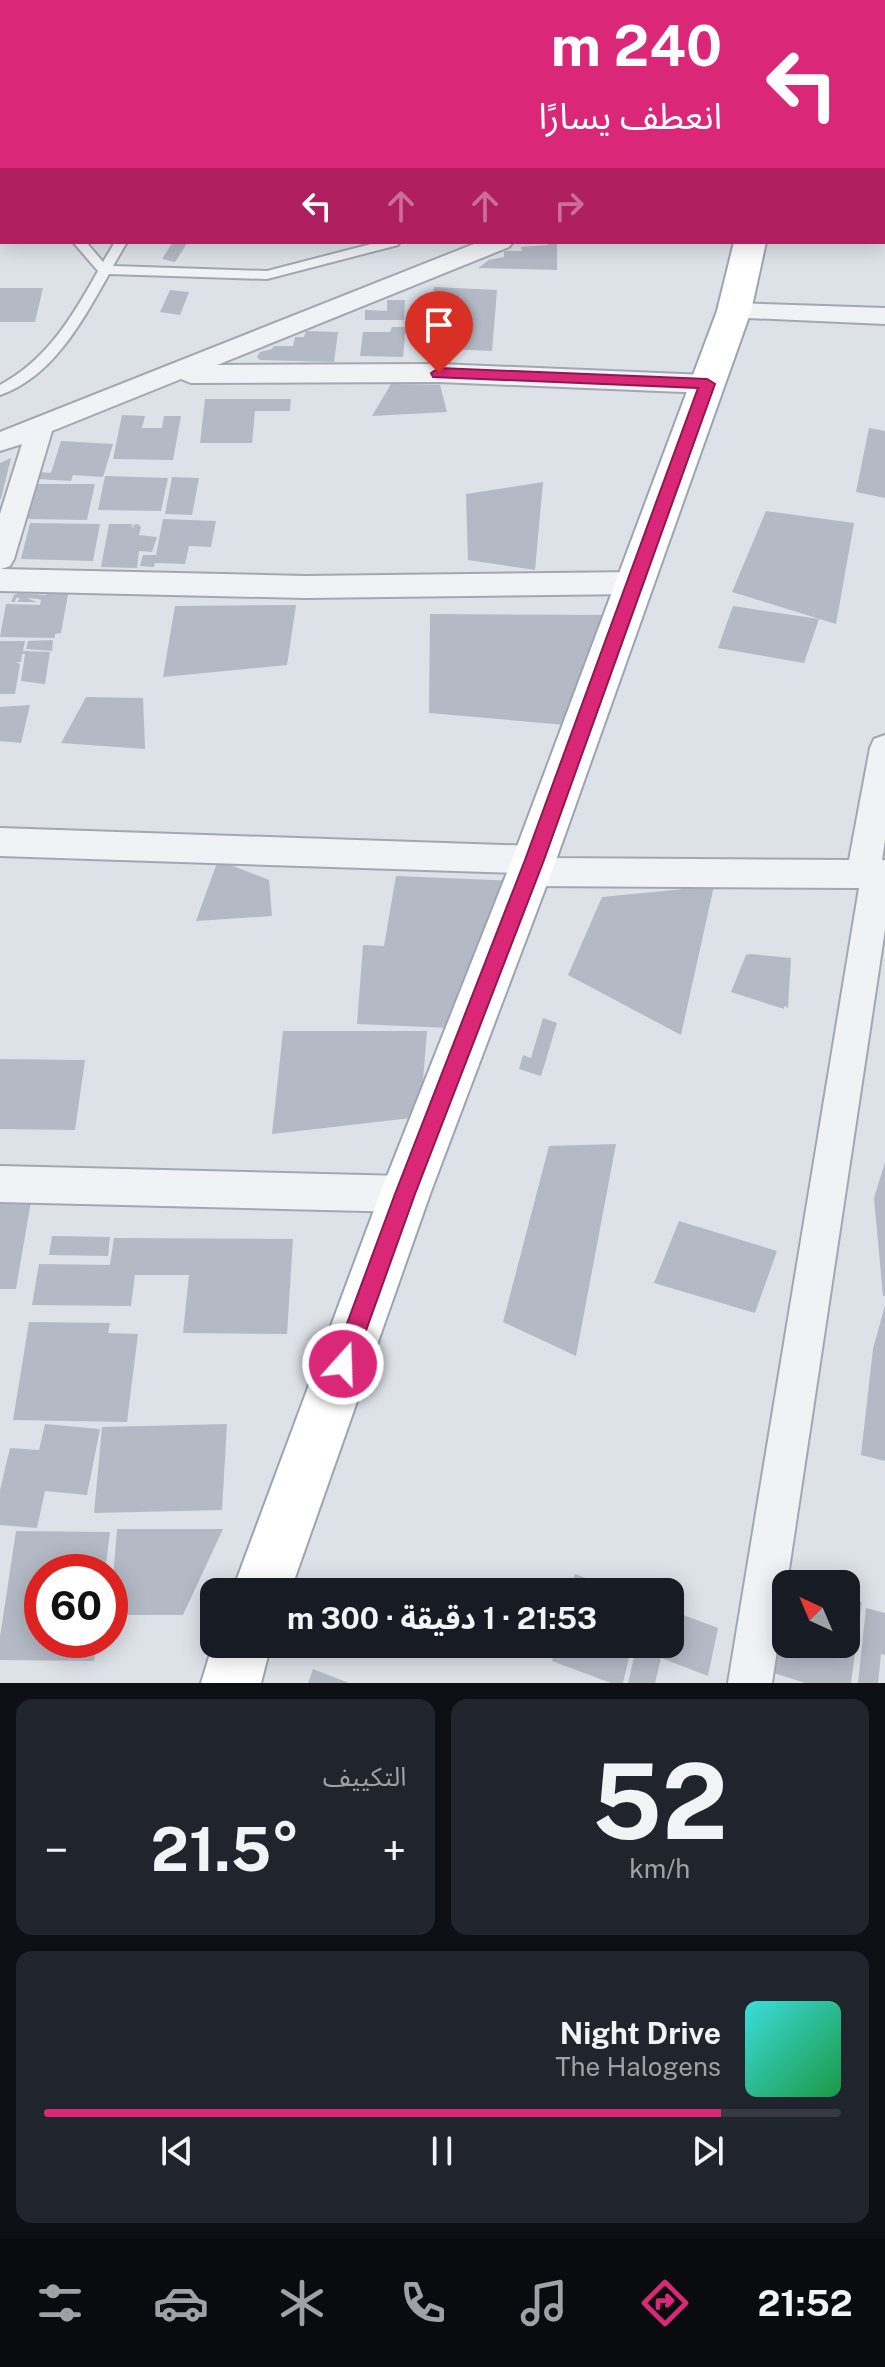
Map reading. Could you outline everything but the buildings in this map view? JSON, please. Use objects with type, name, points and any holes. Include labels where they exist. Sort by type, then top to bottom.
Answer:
[{"type":"main road","points":[[266,1578],[405,1194],[532,866],[734,311],[750,244]]},
{"type":"street","points":[[0,442],[496,244]]},
{"type":"street","points":[[734,311],[885,316]]},
{"type":"street","points":[[174,375],[439,373],[707,384]]},
{"type":"street","points":[[0,559],[41,425]]},
{"type":"street","points":[[0,580],[305,587],[635,583]]},
{"type":"street","points":[[750,1683],[875,875],[885,748]]},
{"type":"street","points":[[0,842],[532,866],[875,875]]},
{"type":"street","points":[[0,1184],[405,1194]]},
{"type":"lane","points":[[81,244],[104,270],[267,275],[386,244]]},
{"type":"lane","points":[[0,391],[39,366],[61,341],[120,244]]},
{"type":"route","points":[[343,1364],[534,860],[707,384],[439,373]]}]
